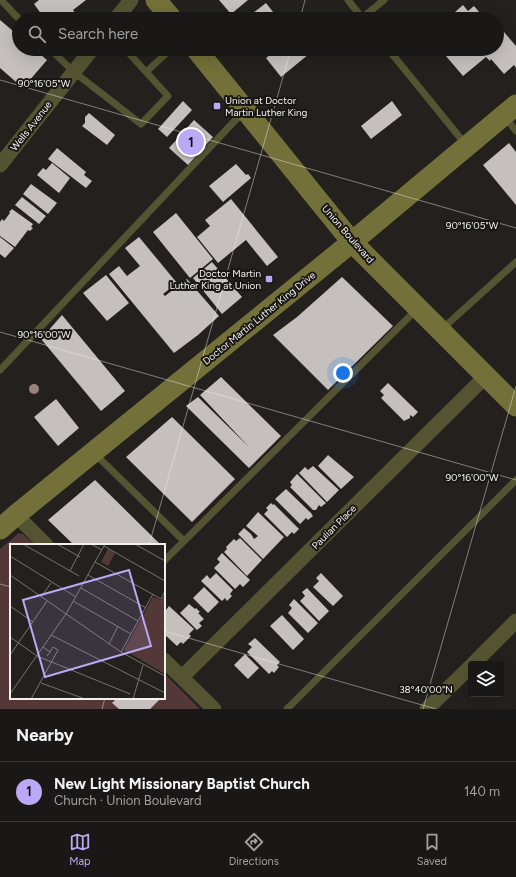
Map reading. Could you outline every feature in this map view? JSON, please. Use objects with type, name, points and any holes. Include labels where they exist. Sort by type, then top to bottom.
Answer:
[{"type":"main road","points":[[156,0],[166,12]]},
{"type":"main road","name":"Union Boulevard","points":[[202,56],[352,242],[516,406]]},
{"type":"main road","name":"Doctor Martin Luther King Drive","points":[[0,529],[468,146],[512,117]]},
{"type":"street","points":[[122,12],[131,0]]},
{"type":"street","name":"Wells Avenue","points":[[0,165],[87,56]]},
{"type":"street","name":"Paulian Place","points":[[182,677],[486,376]]},
{"type":"street","points":[[16,515],[45,544]]},
{"type":"street","points":[[476,661],[516,621]]},
{"type":"street","points":[[165,661],[214,709]]},
{"type":"street","points":[[427,709],[468,669]]},
{"type":"lane","points":[[1,0],[13,12]]},
{"type":"lane","points":[[348,0],[358,12]]},
{"type":"lane","points":[[370,12],[384,0]]},
{"type":"lane","points":[[57,56],[74,72],[141,124],[168,96],[131,56]]},
{"type":"lane","points":[[146,72],[163,56]]},
{"type":"lane","points":[[394,56],[468,146]]},
{"type":"lane","points":[[0,370],[245,110]]},
{"type":"lane","points":[[440,330],[516,262]]},
{"type":"lane","points":[[165,559],[418,308]]},
{"type":"lane","points":[[93,452],[184,540]]},
{"type":"lane","points":[[287,709],[516,480]]},
{"type":"shaded area","points":[[19,533],[23,534],[34,544],[10,544],[10,699],[165,699],[165,674],[200,709],[0,709],[0,549]]},
{"type":"building","points":[[39,0],[86,0],[73,10],[74,12],[40,12],[34,4]]},
{"type":"building","points":[[219,0],[248,0],[233,12],[229,12]]},
{"type":"building","points":[[266,3],[273,12],[254,12]]},
{"type":"building","points":[[463,5],[468,11],[474,6],[479,12],[455,12]]},
{"type":"building","points":[[0,20],[12,30],[12,56],[42,56],[47,60],[23,88],[0,68]]},
{"type":"building","points":[[504,32],[516,46],[516,68],[514,65],[504,74],[491,59],[490,61],[486,57],[463,76],[446,56],[504,56]]},
{"type":"building","points":[[268,56],[307,56],[281,77],[266,58]]},
{"type":"building","points":[[183,101],[192,110],[167,137],[158,129]]},
{"type":"building","points":[[392,101],[402,115],[371,139],[361,126]]},
{"type":"building","points":[[89,113],[115,135],[107,145],[82,126],[85,123],[85,117]]},
{"type":"building","points":[[194,120],[213,137],[188,165],[169,148]]},
{"type":"building","points":[[509,143],[516,152],[516,205],[483,165]]},
{"type":"building","points":[[57,148],[86,172],[84,175],[92,181],[86,188],[48,159]]},
{"type":"building","points":[[52,163],[70,178],[59,193],[37,175],[43,168],[46,170]]},
{"type":"building","points":[[236,164],[246,175],[248,174],[251,178],[223,202],[209,186]]},
{"type":"building","points":[[31,184],[57,203],[48,214],[23,194]]},
{"type":"building","points":[[22,197],[46,216],[39,224],[15,205]]},
{"type":"building","points":[[231,199],[278,257],[267,266],[246,240],[218,263],[197,237],[210,226],[205,220]]},
{"type":"building","points":[[12,209],[33,224],[31,227],[33,228],[30,231],[28,230],[15,247],[0,236],[0,222],[2,219],[4,221]]},
{"type":"building","points":[[176,213],[213,259],[190,278],[153,232]]},
{"type":"building","points":[[0,237],[14,248],[5,258],[0,254]]},
{"type":"building","points":[[139,237],[177,283],[163,294],[165,296],[187,279],[219,316],[198,335],[174,353],[109,274],[119,266],[127,276],[140,266],[125,248]]},
{"type":"building","points":[[212,262],[242,297],[222,314],[193,278]]},
{"type":"building","points":[[106,275],[129,303],[107,321],[83,293]]},
{"type":"building","points":[[342,277],[393,326],[328,390],[273,335],[297,317]]},
{"type":"building","points":[[62,315],[125,391],[101,411],[41,339]]},
{"type":"building","points":[[221,377],[281,436],[249,468],[186,406],[198,397],[249,447],[200,395]]},
{"type":"building","points":[[388,383],[418,412],[413,417],[410,415],[410,418],[404,421],[381,398],[384,395],[380,391]]},
{"type":"building","points":[[56,399],[79,428],[58,446],[34,417]]},
{"type":"building","points":[[172,417],[235,479],[192,522],[126,457]]},
{"type":"building","points":[[328,455],[354,477],[341,489],[318,466]]},
{"type":"building","points":[[313,466],[339,490],[327,502],[299,473],[305,467],[308,470]]},
{"type":"building","points":[[297,474],[326,503],[321,507],[319,505],[316,510],[313,510],[290,487],[292,485],[290,482]]},
{"type":"building","points":[[95,480],[160,544],[73,544],[48,520]]},
{"type":"building","points":[[286,489],[313,516],[308,520],[306,518],[300,524],[275,499]]},
{"type":"building","points":[[271,503],[273,505],[274,504],[299,529],[294,534],[292,532],[287,537],[264,514],[268,510],[266,508]]},
{"type":"building","points":[[258,512],[284,537],[263,559],[238,534],[244,528],[254,539],[258,536],[246,526]]},
{"type":"building","points":[[240,538],[262,560],[247,576],[224,552],[227,549],[226,547],[234,539],[236,541]]},
{"type":"building","points":[[222,553],[250,580],[243,587],[240,584],[235,589],[214,568],[220,562],[217,559]]},
{"type":"building","points":[[216,573],[233,590],[230,594],[232,596],[227,601],[225,598],[222,601],[201,581],[207,575],[210,579]]},
{"type":"building","points":[[321,573],[343,596],[333,606],[313,587],[319,581],[316,578]]},
{"type":"building","points":[[204,587],[219,602],[208,613],[193,598]]},
{"type":"building","points":[[307,588],[329,611],[319,621],[300,601],[305,596],[302,592]]},
{"type":"building","points":[[294,599],[318,623],[308,633],[288,613],[292,608],[289,605]]},
{"type":"building","points":[[189,604],[200,612],[198,613],[204,619],[199,623],[202,626],[197,630],[180,613]]},
{"type":"building","points":[[169,606],[194,629],[189,634],[191,636],[183,644],[181,642],[177,646],[165,635],[165,609],[166,610]]},
{"type":"building","points":[[282,615],[304,639],[293,650],[270,626]]},
{"type":"building","points":[[255,638],[280,662],[277,665],[279,667],[274,673],[272,671],[269,674],[247,652],[252,647],[248,644]]},
{"type":"building","points":[[245,654],[259,668],[248,679],[234,665]]},
{"type":"building","points":[[116,699],[160,699],[150,709],[119,709],[112,703]]},
{"type":"place","name":"Union at Doctor Martin Luther King","points":[[217,106]]},
{"type":"place","name":"New Light Missionary Baptist Church","points":[[191,142]]},
{"type":"place","name":"Doctor Martin Luther King at Union","points":[[269,279]]}]
